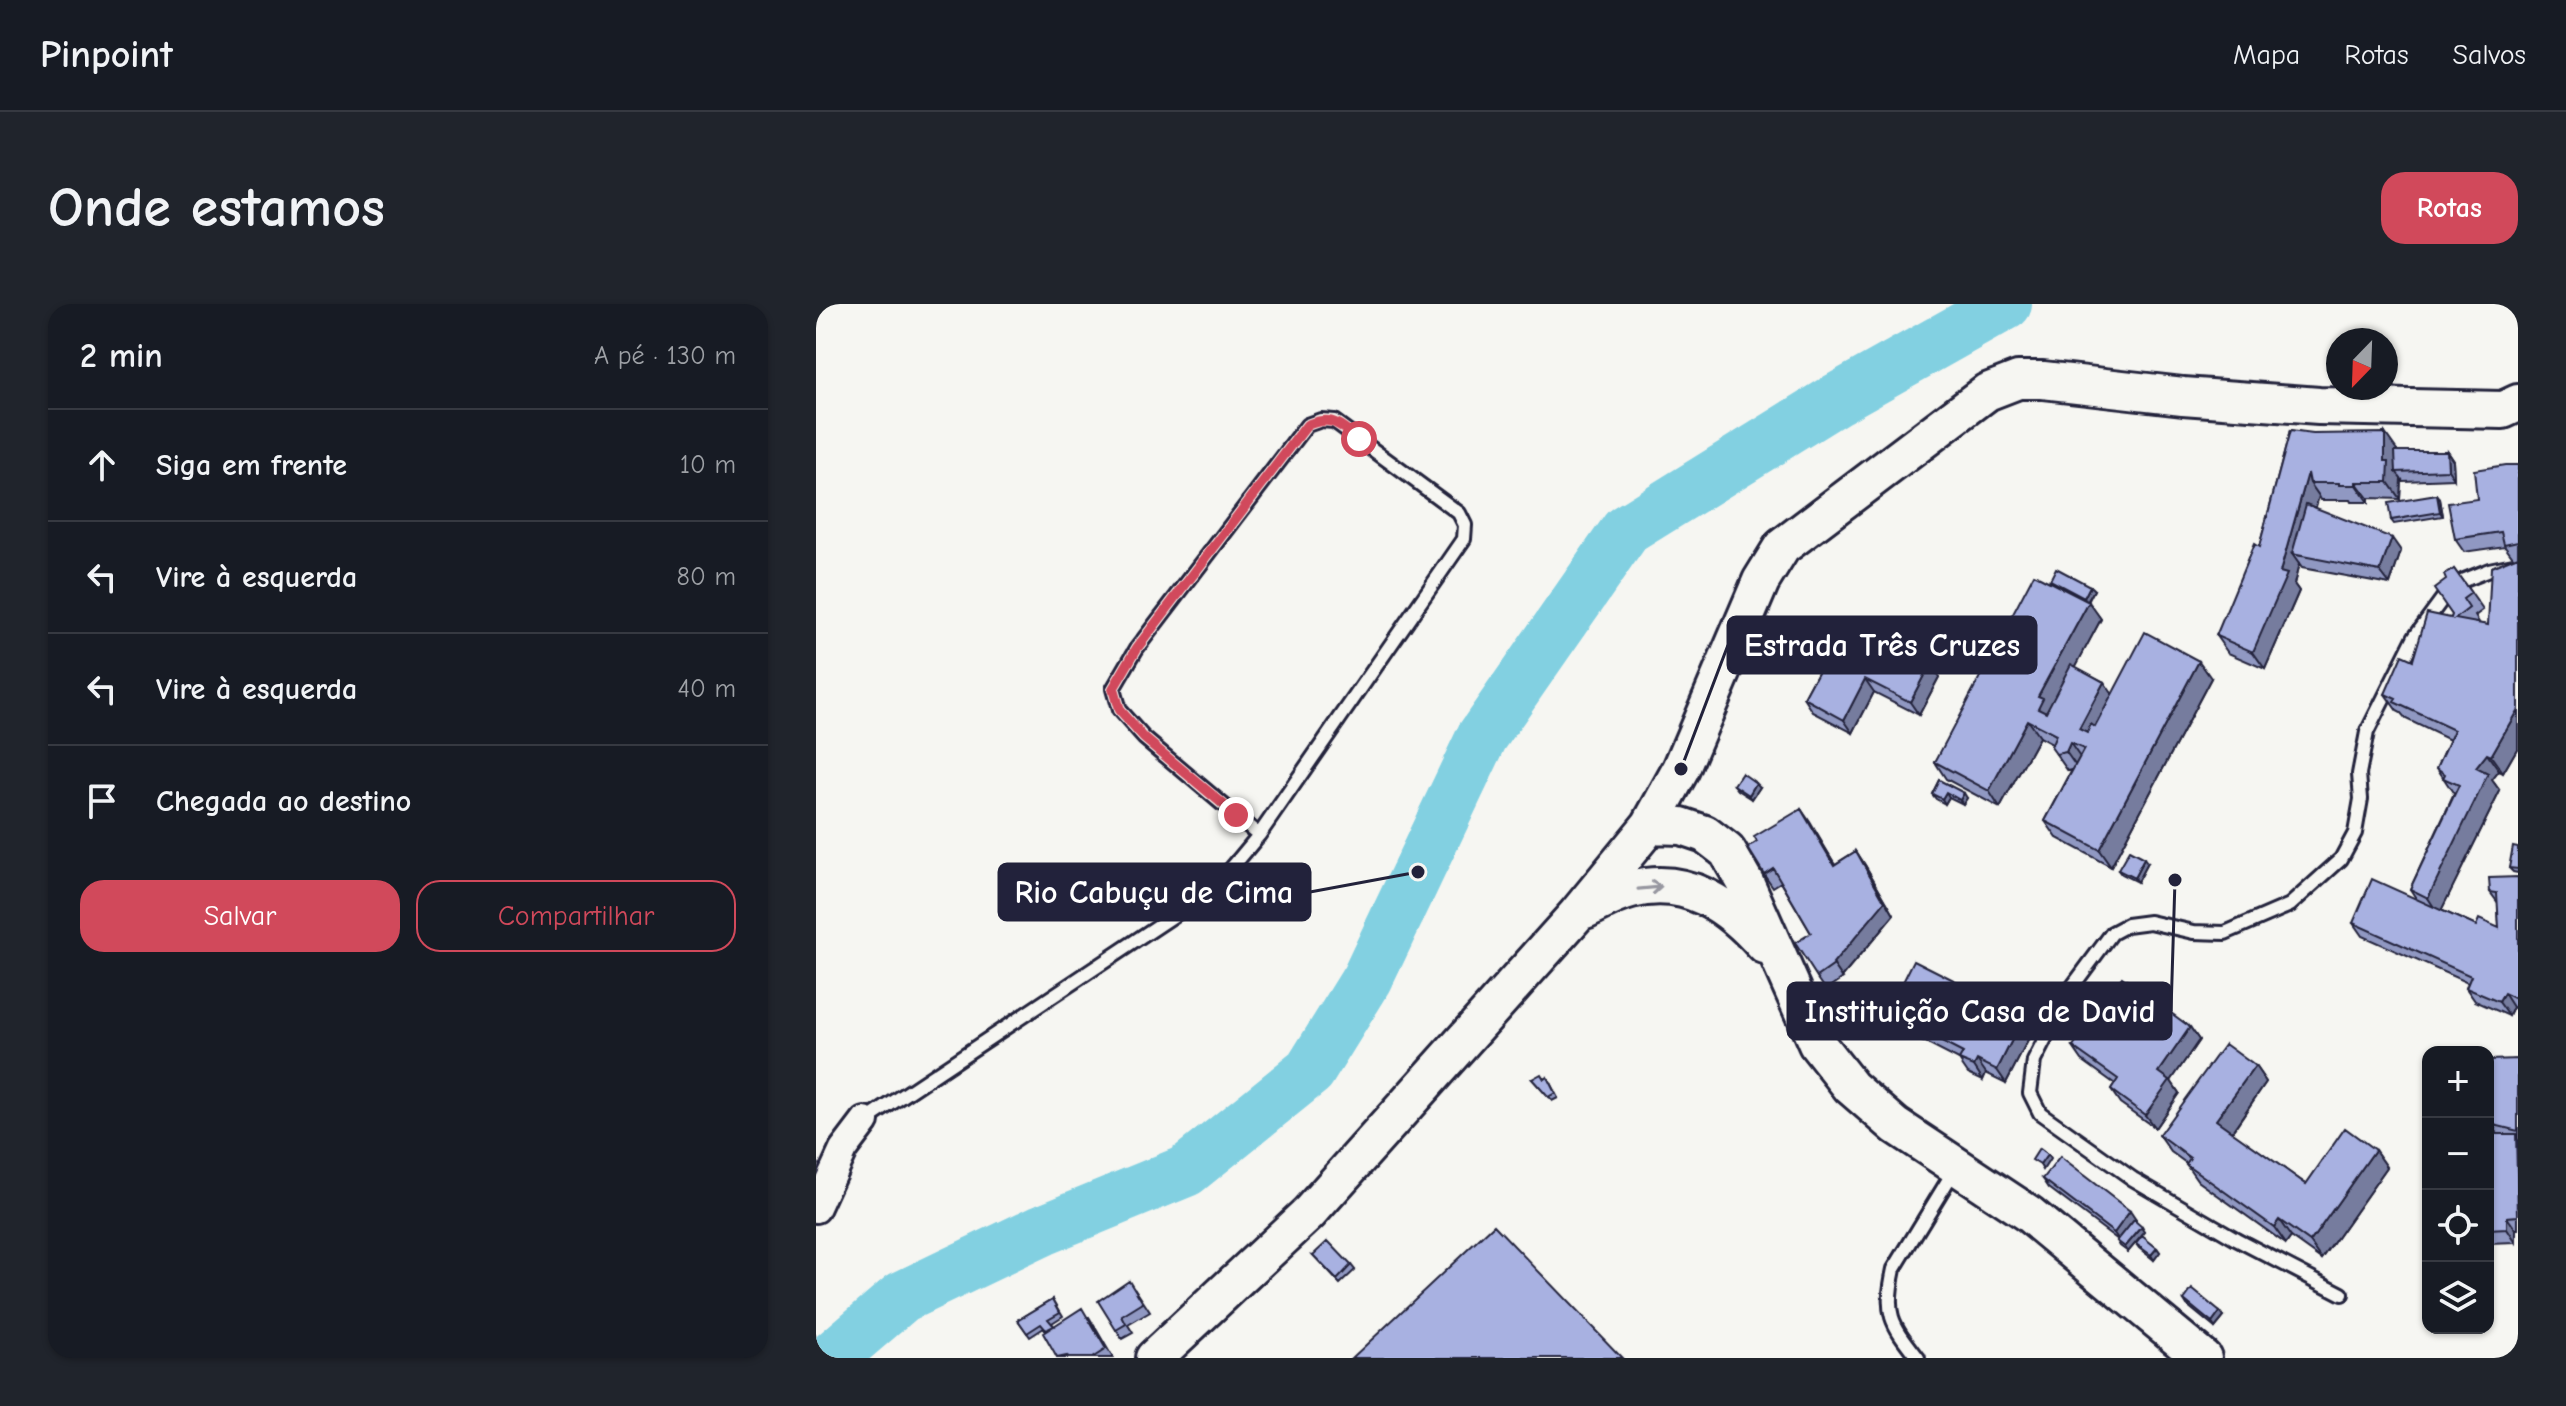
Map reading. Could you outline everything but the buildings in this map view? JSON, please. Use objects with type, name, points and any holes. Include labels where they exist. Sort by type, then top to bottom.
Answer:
[{"type":"main road","points":[[1154,1358],[1309,1213],[1577,914],[1650,825],[1681,769],[1761,581],[1782,547],[1987,392],[2018,380],[2043,380],[2183,396],[2319,406],[2503,410],[2518,403]]},
{"type":"main road","points":[[1650,825],[1681,826],[1705,834],[1727,851],[1746,884],[1817,1044],[1851,1087],[1896,1126],[2029,1214],[2203,1358]]},
{"type":"main road","points":[[1577,914],[1629,890],[1659,886],[1686,890],[1719,902],[1747,926],[1782,966]]},
{"type":"street","points":[[816,1209],[843,1150],[865,1121]]},
{"type":"lane","points":[[865,1121],[1215,888],[1259,835],[1464,539],[1465,525],[1459,513],[1334,421],[1321,420],[1307,425],[1137,648],[1113,689],[1119,710],[1144,738],[1259,835]]},
{"type":"lane","points":[[2342,1294],[2236,1239],[2133,1179],[2040,1113],[2030,1093],[2034,1061],[2072,987],[2112,933],[2127,925],[2150,922],[2194,932],[2225,933],[2290,905],[2341,859],[2355,833],[2361,799],[2359,774],[2367,732],[2415,636],[2443,598],[2464,580],[2489,570],[2518,564]]},
{"type":"lane","points":[[1918,1358],[1895,1327],[1890,1308],[1890,1287],[1894,1269],[1957,1166]]},
{"type":"waterway","points":[[831,1358],[902,1297],[1042,1230],[1186,1171],[1310,1071],[1367,979],[1482,737],[1626,530],[1837,399],[2006,304]]},
{"type":"place","name":"Estrada Três Cruzes","points":[[1681,769]]},
{"type":"place","name":"Rio Cabuçu de Cima","points":[[1418,872]]},
{"type":"place","name":"Instituição Casa de David","points":[[2175,880]]},
{"type":"route","points":[[1236,815],[1144,738],[1119,710],[1113,689],[1137,648],[1307,425],[1321,420],[1334,421],[1359,439]]}]
